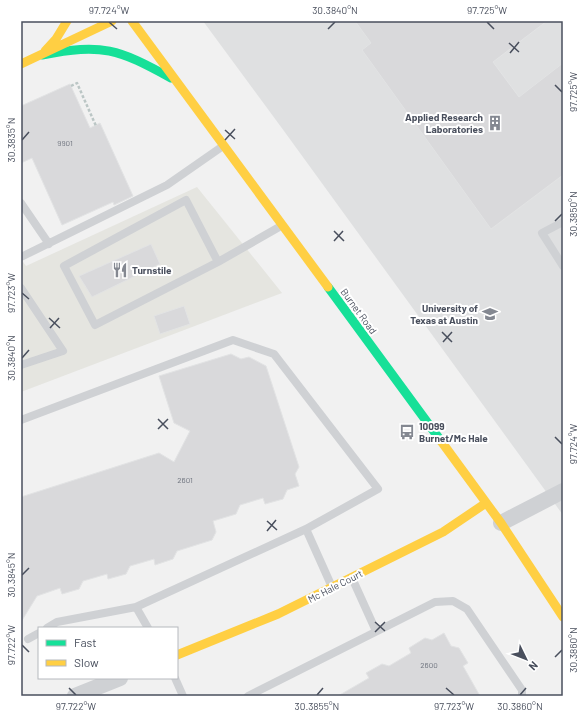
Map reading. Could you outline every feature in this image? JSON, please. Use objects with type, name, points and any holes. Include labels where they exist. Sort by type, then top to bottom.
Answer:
[{"type":"main road","points":[[42,55],[56,39],[67,21]]},
{"type":"main road","points":[[21,64],[112,21]]},
{"type":"main road","name":"Burnet Road","points":[[132,21],[486,503],[563,617]]},
{"type":"main road","points":[[42,55],[88,48],[104,48],[121,52],[177,81]]},
{"type":"main road","name":"Mc Hale Court","points":[[178,655],[278,614],[352,578],[443,532],[486,503]]},
{"type":"street","points":[[500,523],[563,491]]},
{"type":"street","points":[[75,696],[118,679]]},
{"type":"lane","points":[[21,257],[166,185],[224,146]]},
{"type":"lane","points":[[218,262],[186,200],[64,266],[95,326],[218,262],[282,225]]},
{"type":"lane","points":[[21,203],[49,244]]},
{"type":"lane","points":[[563,222],[542,233],[563,266]]},
{"type":"lane","points":[[21,288],[63,351],[21,365]]},
{"type":"lane","points":[[21,420],[233,340],[274,354],[378,488],[306,529],[136,607],[57,622],[49,627]]},
{"type":"lane","points":[[306,529],[332,587]]},
{"type":"lane","points":[[352,578],[376,631]]},
{"type":"lane","points":[[248,696],[435,602],[453,602],[467,609],[522,690],[522,696]]},
{"type":"lane","points":[[136,607],[147,627]]},
{"type":"lane","points":[[28,639],[38,633]]},
{"type":"lane","points":[[175,679],[183,696]]},
{"type":"path","points":[[71,86],[77,83],[96,126]]},
{"type":"shaded area","name":"University of Texas at Austin","points":[[203,21],[563,21],[563,515],[284,131]]},
{"type":"shaded area","points":[[197,187],[282,293],[21,392],[21,259],[26,266]]},
{"type":"building","name":"Applied Research Laboratories","points":[[355,21],[547,21],[493,62],[519,97],[563,63],[563,175],[491,229],[362,50],[371,43]]},
{"type":"building","points":[[70,84],[90,128],[100,123],[133,196],[114,205],[113,202],[62,225],[32,158],[21,163],[21,106]]},
{"type":"building","name":"Turnstile","points":[[151,244],[160,264],[92,297],[79,276]]},
{"type":"building","points":[[184,306],[190,324],[160,334],[154,316]]},
{"type":"building","points":[[231,354],[241,359],[249,357],[266,366],[299,467],[295,474],[299,486],[287,490],[283,499],[265,504],[263,498],[240,505],[236,514],[213,521],[216,532],[212,540],[177,551],[173,559],[155,565],[154,559],[130,566],[126,574],[108,579],[107,574],[83,581],[79,589],[62,594],[60,588],[37,596],[21,622],[21,497],[159,453],[174,462],[190,431],[174,423],[159,376]]},
{"type":"building","points":[[444,633],[451,646],[459,648],[468,663],[463,666],[480,696],[338,696],[369,678],[366,673],[382,664],[389,666],[411,653],[409,648],[425,638],[432,640]]},
{"type":"traffic: fast","points":[[42,55],[80,49],[110,51],[137,60],[171,78]]},
{"type":"traffic: fast","points":[[328,287],[441,441]]},
{"type":"traffic: slow","points":[[45,51],[56,39],[67,21]]},
{"type":"traffic: slow","points":[[21,64],[112,21]]},
{"type":"traffic: slow","points":[[132,21],[328,287]]},
{"type":"traffic: slow","points":[[441,441],[501,523],[563,617]]},
{"type":"traffic: slow","points":[[178,655],[278,614],[443,532],[486,503]]},
{"type":"place","name":"Applied Research Laboratories","points":[[495,123]]},
{"type":"place","name":"Turnstile","points":[[120,270]]},
{"type":"place","name":"University of Texas at Austin","points":[[490,314]]},
{"type":"place","name":"10099 Burnet/Mc Hale","points":[[407,432]]}]
